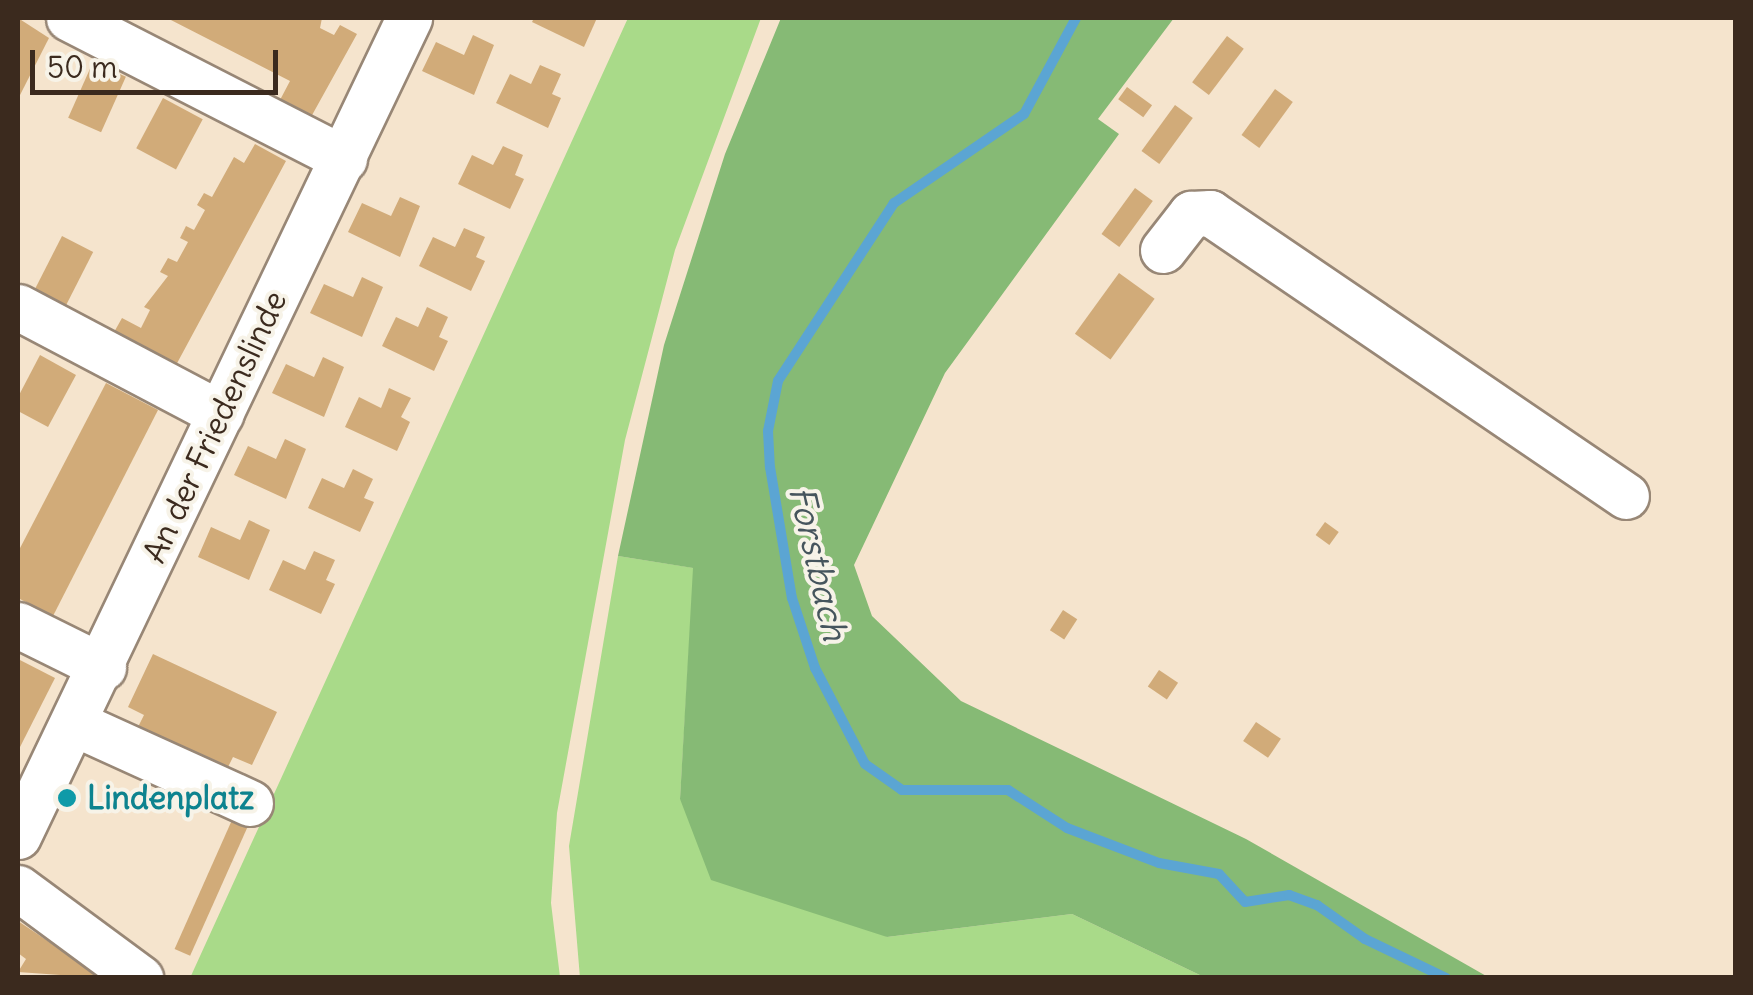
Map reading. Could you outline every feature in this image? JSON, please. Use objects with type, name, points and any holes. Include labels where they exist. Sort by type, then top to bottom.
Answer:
[{"type":"street","points":[[69,18],[344,160]]},
{"type":"street","name":"An der Friedenslinde","points":[[18,836],[76,724],[409,18]]},
{"type":"street","points":[[1163,250],[1191,214],[1210,213],[1626,496]]},
{"type":"street","points":[[18,307],[221,414]]},
{"type":"street","points":[[18,625],[103,667]]},
{"type":"street","points":[[76,724],[250,804]]},
{"type":"street","points":[[18,888],[140,978]]},
{"type":"green space","points":[[628,18],[761,18],[675,250],[625,440],[557,813],[551,903],[560,977],[190,978]]},
{"type":"green space","points":[[781,18],[1174,18],[1098,119],[1119,134],[945,373],[854,565],[872,616],[961,701],[1246,839],[1488,977],[1204,977],[1072,914],[887,937],[711,880],[680,799],[693,568],[618,556],[664,345],[725,154]]},
{"type":"green space","points":[[618,556],[694,568],[680,799],[887,937],[1072,914],[1204,977],[580,978],[569,846]]},
{"type":"building","points":[[18,18],[49,38],[18,99]]},
{"type":"building","points":[[167,18],[322,18],[320,28],[334,35],[340,25],[357,34],[311,117],[280,100],[290,81]]},
{"type":"building","points":[[534,18],[597,18],[584,47],[532,22]]},
{"type":"building","points":[[473,35],[494,45],[474,95],[422,71],[436,42],[464,55]]},
{"type":"building","points":[[1227,36],[1244,49],[1209,95],[1192,82]]},
{"type":"building","points":[[93,62],[126,77],[101,132],[68,118]]},
{"type":"building","points":[[540,65],[561,74],[552,94],[561,98],[548,128],[496,103],[510,74],[531,84]]},
{"type":"building","points":[[1127,87],[1152,105],[1143,117],[1118,99]]},
{"type":"building","points":[[1275,89],[1293,102],[1259,148],[1241,135]]},
{"type":"building","points":[[163,98],[203,119],[176,169],[136,148]]},
{"type":"building","points":[[1175,105],[1193,118],[1159,164],[1141,151]]},
{"type":"building","points":[[255,144],[286,161],[175,367],[113,334],[122,318],[141,328],[150,310],[144,307],[168,276],[160,272],[168,258],[177,262],[188,242],[180,238],[186,226],[194,230],[205,210],[197,205],[204,193],[212,197],[234,157],[244,163]]},
{"type":"building","points":[[503,146],[523,155],[515,175],[524,179],[510,209],[458,184],[472,155],[493,165]]},
{"type":"building","points":[[1135,188],[1153,201],[1119,247],[1101,234]]},
{"type":"building","points":[[400,197],[420,206],[400,257],[348,232],[362,203],[391,216]]},
{"type":"building","points":[[464,228],[485,237],[476,257],[485,261],[471,291],[419,266],[433,237],[455,247]]},
{"type":"building","points":[[62,236],[93,252],[65,307],[34,291]]},
{"type":"building","points":[[1119,273],[1155,299],[1111,360],[1075,334]]},
{"type":"building","points":[[362,277],[383,287],[362,337],[310,313],[324,284],[353,297]]},
{"type":"building","points":[[427,307],[448,317],[439,337],[448,341],[434,371],[382,346],[396,317],[418,327]]},
{"type":"building","points":[[40,355],[76,375],[48,427],[18,411],[18,397]]},
{"type":"building","points":[[323,357],[344,367],[324,417],[272,393],[286,364],[314,377]]},
{"type":"building","points":[[106,383],[158,410],[53,616],[18,598],[18,552]]},
{"type":"building","points":[[389,388],[411,398],[401,417],[410,422],[397,451],[345,427],[359,397],[381,408]]},
{"type":"building","points":[[285,439],[306,449],[286,499],[234,475],[248,446],[276,459]]},
{"type":"building","points":[[353,469],[373,479],[364,498],[374,502],[360,532],[308,508],[322,478],[344,488]]},
{"type":"building","points":[[249,520],[270,530],[249,580],[198,557],[211,527],[240,540]]},
{"type":"building","points":[[1325,522],[1339,532],[1329,545],[1316,535]]},
{"type":"building","points":[[314,551],[335,560],[326,580],[335,584],[321,614],[269,590],[283,560],[305,570]]},
{"type":"building","points":[[1063,610],[1077,619],[1064,639],[1050,630]]},
{"type":"building","points":[[153,654],[277,712],[252,765],[233,757],[227,769],[138,727],[144,715],[128,707]]},
{"type":"building","points":[[18,659],[55,678],[18,751]]},
{"type":"building","points":[[1159,670],[1178,683],[1167,699],[1148,687]]},
{"type":"building","points":[[1256,722],[1281,739],[1268,758],[1243,741]]},
{"type":"building","points":[[236,811],[252,818],[190,956],[175,949]]},
{"type":"building","points":[[18,921],[103,978],[18,972],[26,959],[18,953]]},
{"type":"waterway","name":"Forstbach","points":[[1076,18],[1024,114],[894,203],[778,381],[768,431],[770,467],[792,598],[815,668],[865,764],[902,790],[1008,790],[1067,828],[1159,863],[1219,874],[1245,902],[1289,895],[1317,905],[1365,939],[1446,978]]},
{"type":"place","name":"Lindenplatz","points":[[67,798]]}]
